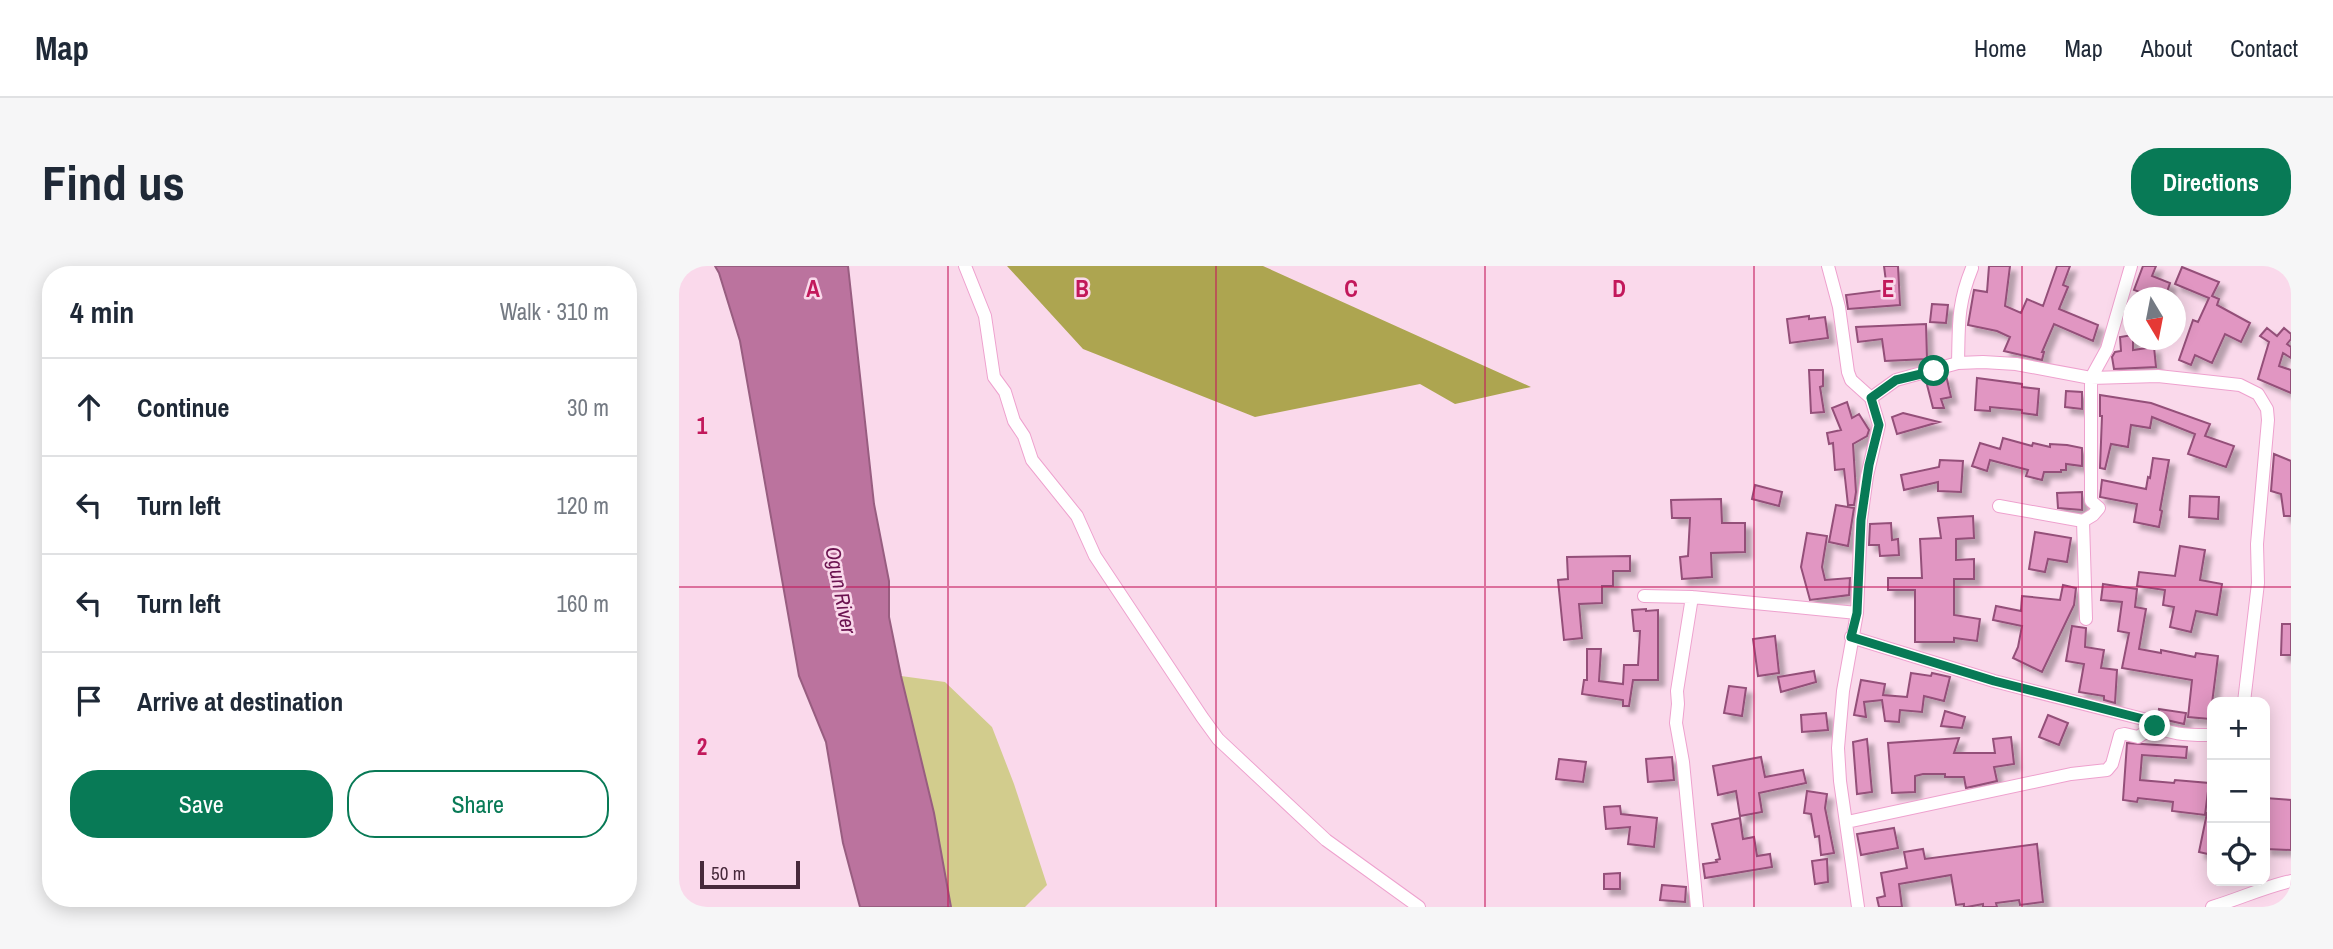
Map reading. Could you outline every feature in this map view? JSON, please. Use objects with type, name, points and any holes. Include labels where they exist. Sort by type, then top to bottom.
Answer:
[{"type":"street","points":[[965,266],[985,316],[994,377],[1005,392],[1014,421],[1024,436],[1032,460],[1077,516],[1095,556],[1202,717],[1218,739],[1326,840],[1419,907]]},
{"type":"street","points":[[1828,266],[1839,307],[1848,372],[1851,380],[1871,398],[1879,425],[1869,465],[1861,520],[1857,613],[1843,691],[1839,748],[1840,781],[1858,907]]},
{"type":"street","points":[[1999,506],[2083,521],[2098,508],[2091,501],[2091,379],[2107,349],[2131,266]]},
{"type":"street","points":[[1958,363],[1957,322],[1963,289],[1972,268]]},
{"type":"street","points":[[1871,398],[1896,380],[1958,363],[1983,362],[2016,364],[2091,379],[2158,376],[2241,385],[2258,394],[2267,409],[2265,468],[2257,544],[2258,583],[2245,697]]},
{"type":"street","points":[[2083,521],[2086,619]]},
{"type":"street","points":[[1644,596],[1692,597],[1857,613]]},
{"type":"street","points":[[1692,597],[1677,691],[1676,723],[1683,762],[1697,907]]},
{"type":"street","points":[[1851,637],[1994,681],[2151,721],[2155,726],[2185,735],[2207,735]]},
{"type":"street","points":[[1847,822],[2065,775],[2107,770],[2112,764],[2120,735],[2138,737],[2155,726]]},
{"type":"street","points":[[2212,907],[2269,886],[2291,881]]},
{"type":"shaded area","points":[[1007,266],[1263,266],[1531,387],[1455,404],[1420,384],[1255,417],[1083,349]]},
{"type":"shaded area","points":[[901,676],[945,682],[992,727],[1047,885],[1025,907],[951,907],[934,813]]},
{"type":"water","name":"Ogun River","points":[[715,266],[848,266],[874,504],[889,581],[889,617],[934,813],[951,907],[860,907],[843,843],[826,742],[799,676],[740,341]]},
{"type":"building","points":[[1884,266],[1898,266],[1900,305],[1848,309],[1846,295],[1887,290]]},
{"type":"building","points":[[1989,266],[2010,266],[2005,306],[2021,313],[2027,299],[2043,306],[2057,266],[2070,266],[2063,285],[2068,287],[2059,309],[2098,325],[2093,341],[2054,324],[2042,352],[2042,360],[2004,351],[2010,337],[1997,331],[1968,325],[1974,290],[1987,292]]},
{"type":"building","points":[[2143,266],[2156,266],[2152,276],[2170,283],[2169,287],[2135,287]]},
{"type":"building","points":[[2182,267],[2219,282],[2212,296],[2219,299],[2217,305],[2250,323],[2241,342],[2225,334],[2212,363],[2195,355],[2191,365],[2179,360],[2182,350],[2186,350],[2186,340],[2193,320],[2198,322],[2209,298],[2175,284]]},
{"type":"building","points":[[1932,304],[1948,305],[1946,323],[1930,322]]},
{"type":"building","points":[[1809,316],[1809,319],[1825,317],[1828,338],[1790,343],[1787,319]]},
{"type":"building","points":[[1926,324],[1927,359],[1885,361],[1882,339],[1858,342],[1856,327]]},
{"type":"building","points":[[2267,328],[2277,336],[2284,328],[2291,334],[2287,344],[2291,347],[2291,358],[2283,353],[2279,366],[2291,370],[2291,393],[2258,379],[2269,342],[2260,336]]},
{"type":"building","points":[[2120,337],[2123,337],[2123,350],[2154,350],[2156,367],[2114,369],[2112,357],[2115,352],[2121,351]]},
{"type":"building","points":[[1809,370],[1823,370],[1823,386],[1820,387],[1824,412],[1811,413]]},
{"type":"building","points":[[1946,375],[1951,397],[1941,399],[1944,408],[1933,408],[1926,381]]},
{"type":"building","points":[[1977,378],[2039,389],[2037,415],[2022,413],[2022,410],[1990,407],[1990,411],[1975,410]]},
{"type":"building","points":[[2066,391],[2082,392],[2082,409],[2065,407]]},
{"type":"building","points":[[2100,395],[2151,403],[2210,424],[2205,436],[2234,446],[2226,467],[2188,454],[2195,434],[2152,417],[2150,428],[2131,425],[2128,447],[2111,444],[2105,469],[2100,468]]},
{"type":"building","points":[[1847,402],[1852,418],[1859,414],[1869,430],[1867,436],[1853,444],[1856,492],[1854,505],[1848,505],[1844,469],[1835,470],[1833,443],[1829,444],[1827,433],[1841,430],[1832,408]]},
{"type":"building","points":[[1903,413],[1939,422],[1897,434],[1892,417]]},
{"type":"building","points":[[2003,438],[2032,446],[2033,443],[2050,447],[2050,444],[2082,448],[2082,466],[2066,464],[2066,470],[2061,472],[2044,472],[2042,480],[2026,476],[2028,470],[1990,460],[1987,471],[1972,466],[1980,443],[2000,449]]},
{"type":"building","points":[[2274,454],[2291,461],[2291,516],[2284,516],[2281,494],[2271,491]]},
{"type":"building","points":[[2153,458],[2169,460],[2159,527],[2134,522],[2137,504],[2100,497],[2102,480],[2146,489]]},
{"type":"building","points":[[1940,460],[1963,461],[1961,492],[1938,491],[1938,482],[1904,490],[1901,475],[1939,467]]},
{"type":"building","points":[[1755,485],[1782,492],[1779,506],[1752,499]]},
{"type":"building","points":[[2082,492],[2082,510],[2058,508],[2057,493]]},
{"type":"building","points":[[2190,496],[2219,497],[2218,519],[2189,517]]},
{"type":"building","points":[[1721,499],[1722,523],[1745,523],[1745,552],[1711,553],[1712,577],[1682,579],[1680,557],[1688,556],[1690,518],[1672,518],[1671,500]]},
{"type":"building","points":[[1836,505],[1854,508],[1848,546],[1829,542]]},
{"type":"building","points":[[1973,516],[1974,538],[1956,539],[1956,560],[1974,559],[1974,579],[1954,579],[1954,615],[1980,619],[1977,641],[1954,638],[1954,642],[1915,642],[1915,590],[1888,590],[1888,578],[1922,578],[1920,539],[1941,538],[1938,518]]},
{"type":"building","points":[[1891,523],[1892,540],[1898,539],[1899,555],[1880,556],[1879,545],[1869,545],[1870,524]]},
{"type":"building","points":[[2035,532],[2071,538],[2067,562],[2048,559],[2045,572],[2029,569]]},
{"type":"building","points":[[1807,533],[1827,536],[1822,567],[1825,580],[1850,578],[1849,595],[1810,600],[1801,567]]},
{"type":"building","points":[[2180,546],[2205,550],[2200,580],[2222,584],[2217,615],[2196,611],[2191,632],[2170,627],[2174,607],[2163,605],[2165,590],[2137,586],[2139,572],[2175,576]]},
{"type":"building","points":[[1630,556],[1630,571],[1613,571],[1613,586],[1602,586],[1602,603],[1579,604],[1582,638],[1564,640],[1558,580],[1568,579],[1567,557]]},
{"type":"building","points":[[2103,584],[2137,589],[2135,607],[2146,609],[2139,649],[2161,653],[2161,650],[2195,657],[2196,653],[2218,656],[2213,697],[2207,697],[2207,719],[2188,717],[2192,680],[2122,668],[2129,633],[2118,631],[2122,602],[2101,600]]},
{"type":"building","points":[[2063,585],[2076,588],[2074,605],[2042,672],[2013,658],[2022,626],[1993,620],[1996,606],[2021,611],[2022,596],[2060,600]]},
{"type":"building","points":[[1632,610],[1658,610],[1658,680],[1633,680],[1629,706],[1623,706],[1623,700],[1582,694],[1584,680],[1587,680],[1587,649],[1601,649],[1599,681],[1623,684],[1624,665],[1638,665],[1640,631],[1634,631]]},
{"type":"building","points":[[2282,624],[2291,624],[2291,655],[2281,655]]},
{"type":"building","points":[[2072,626],[2086,628],[2085,647],[2104,650],[2101,668],[2117,670],[2115,703],[2104,700],[2104,696],[2079,692],[2084,664],[2066,661]]},
{"type":"building","points":[[1775,636],[1779,673],[1758,676],[1753,639]]},
{"type":"building","points":[[1814,671],[1816,682],[1781,692],[1778,677]]},
{"type":"building","points":[[1911,673],[1931,676],[1932,673],[1950,677],[1944,701],[1924,696],[1922,712],[1900,710],[1899,722],[1885,721],[1882,700],[1864,702],[1866,717],[1854,715],[1861,680],[1885,684],[1883,695],[1907,697]]},
{"type":"building","points":[[1729,686],[1746,688],[1742,716],[1724,713]]},
{"type":"building","points":[[2159,709],[2186,713],[2184,724],[2162,719],[2158,716]]},
{"type":"building","points":[[1945,711],[1965,717],[1962,728],[1941,726]]},
{"type":"building","points":[[1826,713],[1828,730],[1802,732],[1801,715]]},
{"type":"building","points":[[2048,715],[2068,723],[2059,745],[2039,737]]},
{"type":"building","points":[[2011,737],[2014,764],[1994,767],[1997,781],[1966,788],[1964,777],[1923,774],[1915,776],[1915,792],[1892,793],[1888,743],[1959,738],[1954,753],[1995,753],[1993,739]]},
{"type":"building","points":[[1867,739],[1872,792],[1857,794],[1853,742]]},
{"type":"building","points":[[2127,743],[2187,747],[2186,758],[2142,755],[2140,780],[2207,783],[2205,815],[2172,811],[2173,802],[2138,798],[2137,802],[2123,800]]},
{"type":"building","points":[[1672,757],[1674,780],[1648,782],[1646,759]]},
{"type":"building","points":[[1761,757],[1765,777],[1803,770],[1806,783],[1759,793],[1762,812],[1740,816],[1736,791],[1718,795],[1713,766]]},
{"type":"building","points":[[1559,759],[1586,762],[1583,782],[1556,779]]},
{"type":"building","points":[[1807,791],[1827,794],[1825,808],[1834,853],[1821,855],[1819,836],[1815,837],[1811,814],[1804,813]]},
{"type":"building","points":[[2270,798],[2291,800],[2291,850],[2270,849]]},
{"type":"building","points":[[1620,806],[1621,814],[1657,818],[1654,847],[1628,844],[1630,827],[1606,829],[1604,807]]},
{"type":"building","points":[[2207,813],[2207,854],[2199,852]]},
{"type":"building","points":[[1740,818],[1743,839],[1754,837],[1757,856],[1770,854],[1772,867],[1705,878],[1703,864],[1720,859],[1712,824]]},
{"type":"building","points":[[1894,828],[1898,848],[1861,855],[1857,834]]},
{"type":"building","points":[[2037,844],[2043,902],[2020,905],[2019,900],[1996,903],[1997,907],[1983,907],[1983,904],[1967,907],[1964,907],[1964,904],[1956,905],[1951,875],[1899,884],[1902,907],[1879,907],[1877,898],[1885,896],[1881,873],[1907,868],[1904,852],[1923,849],[1925,859]]},
{"type":"building","points":[[1827,859],[1828,882],[1815,884],[1812,861]]},
{"type":"building","points":[[1620,873],[1620,889],[1604,889],[1604,874]]},
{"type":"building","points":[[1662,885],[1686,887],[1685,902],[1660,900]]},
{"type":"route","points":[[1934,371],[1896,380],[1871,398],[1879,425],[1869,465],[1861,520],[1857,613],[1851,637],[1994,681],[2151,721],[2155,726]]}]
